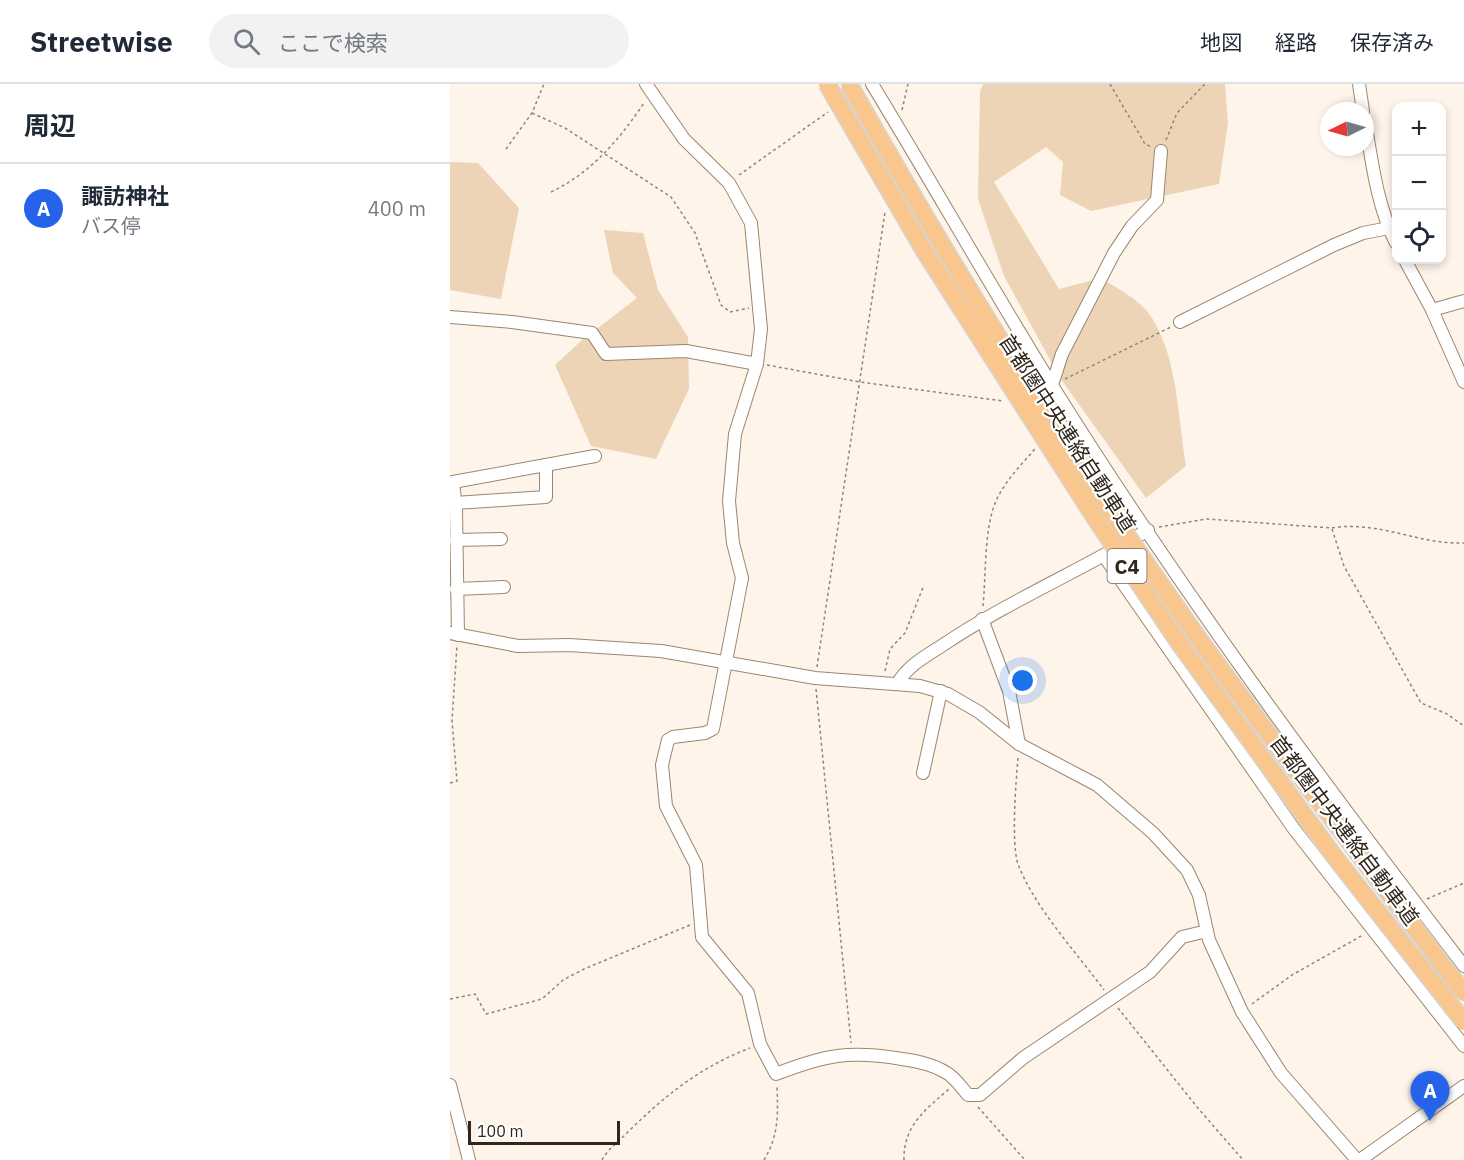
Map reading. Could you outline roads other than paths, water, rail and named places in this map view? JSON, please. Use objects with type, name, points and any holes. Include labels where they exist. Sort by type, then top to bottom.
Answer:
[{"type":"highway","name":"首都圏中央連絡自動車道","points":[[827,84],[924,252],[1095,518],[1179,643],[1334,856],[1464,1022]]},
{"type":"highway","name":"首都圏中央連絡自動車道","points":[[849,84],[937,235],[1019,367],[1194,632],[1282,755],[1464,993]]},
{"type":"street","points":[[872,84],[1052,386],[1148,530],[1264,699],[1464,966]]},
{"type":"street","points":[[1359,84],[1362,102]]},
{"type":"street","points":[[648,88],[684,139],[729,183],[752,223],[761,329],[757,364],[735,434],[729,501],[733,543],[742,578],[712,729],[705,733],[673,737],[668,740],[662,765],[666,806],[696,865],[702,937],[748,993],[760,1044],[776,1074],[809,1062],[852,1053],[923,1062],[947,1072],[968,1095],[980,1095],[1023,1058],[1150,972],[1182,937],[1207,931]]},
{"type":"street","points":[[1052,386],[1062,354],[1114,253],[1132,226],[1157,200],[1161,151]]},
{"type":"street","points":[[1371,156],[1375,181],[1392,234]]},
{"type":"street","points":[[1180,322],[1334,245],[1363,233],[1389,228]]},
{"type":"street","points":[[1407,264],[1432,310],[1464,382]]},
{"type":"street","points":[[1432,310],[1464,301]]},
{"type":"street","points":[[450,317],[512,322],[592,333],[606,354],[686,351],[757,364]]},
{"type":"street","points":[[594,456],[453,482],[456,540],[454,634],[518,646],[568,645],[661,651],[815,678],[897,684],[940,691],[979,712],[1019,744],[1096,785],[1153,833],[1187,870],[1199,895],[1207,931],[1242,1012],[1281,1073],[1359,1160],[1464,1086]]},
{"type":"street","points":[[455,503],[546,497],[546,465]]},
{"type":"street","points":[[897,684],[906,670],[982,619],[1104,556],[1148,530]]},
{"type":"street","points":[[456,540],[501,539]]},
{"type":"street","points":[[1104,556],[1294,829],[1464,1046]]},
{"type":"street","points":[[456,589],[504,588]]},
{"type":"street","points":[[982,619],[1009,691],[1019,744]]},
{"type":"street","points":[[922,773],[940,691]]},
{"type":"street","points":[[450,1085],[469,1160]]},
{"type":"place","name":"諏訪神社","points":[[1430,1121]]}]
